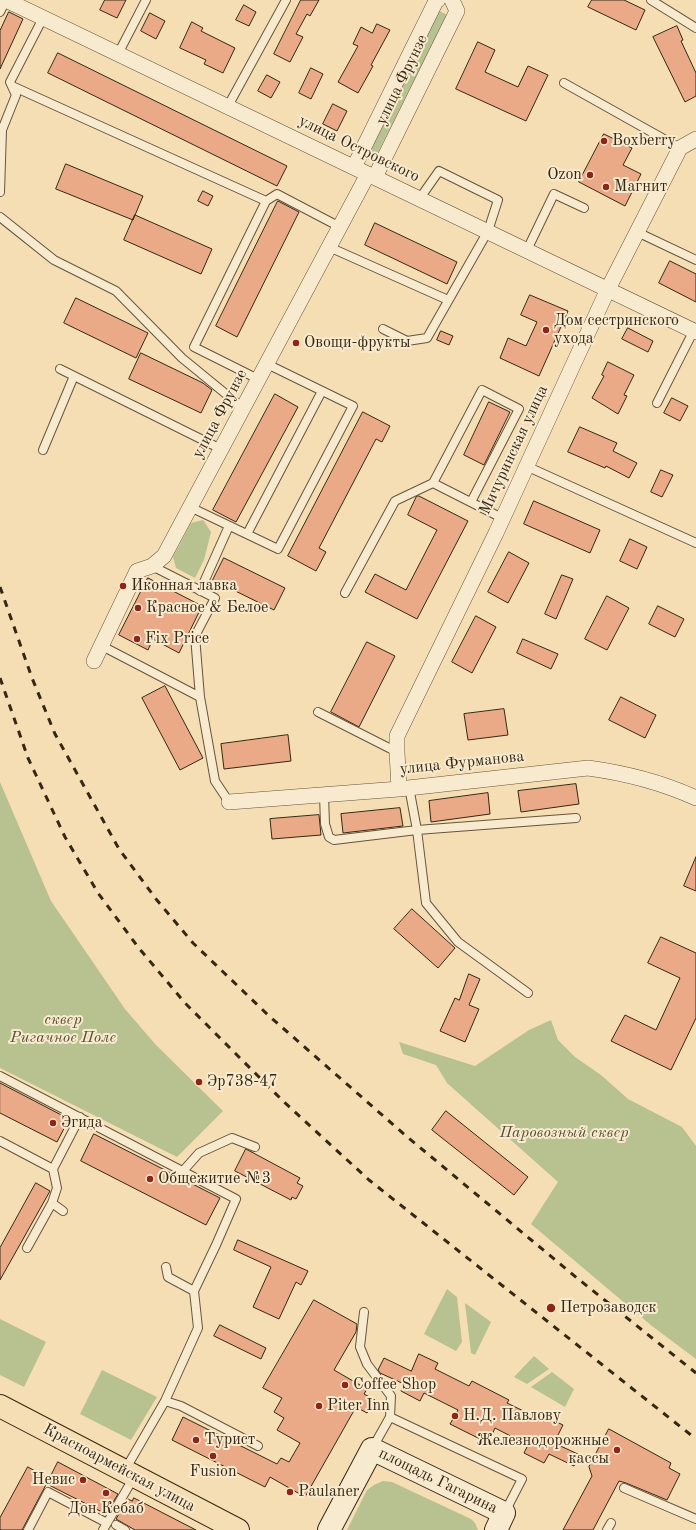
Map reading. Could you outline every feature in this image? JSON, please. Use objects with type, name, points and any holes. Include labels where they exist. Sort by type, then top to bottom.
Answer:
[{"type":"main road","name":"Красноармейская улица","points":[[0,1406],[238,1530]]},
{"type":"street","name":"улица Островского","points":[[6,0],[695,331]]},
{"type":"street","name":"улица Фрунзе","points":[[354,167],[436,1],[438,0]]},
{"type":"street","name":"улица Фрунзе","points":[[94,661],[138,571],[152,566],[164,556],[340,226],[372,175],[457,11],[452,0]]},
{"type":"street","points":[[680,148],[696,140]]},
{"type":"street","name":"Мичуринская улица","points":[[404,788],[396,752],[397,736],[502,518],[608,289],[680,148]]},
{"type":"street","name":"улица Фурманова","points":[[228,802],[404,788],[588,768],[615,772],[671,787],[696,798]]},
{"type":"street","name":"площадь Гагарина","points":[[330,1530],[372,1449],[500,1522]]},
{"type":"lane","points":[[0,12],[6,0]]},
{"type":"lane","points":[[118,54],[146,0]]},
{"type":"lane","points":[[228,106],[286,0]]},
{"type":"lane","points":[[651,0],[696,28]]},
{"type":"lane","points":[[0,192],[2,130],[16,95],[10,82],[43,18]]},
{"type":"lane","points":[[564,83],[680,148]]},
{"type":"lane","points":[[12,86],[266,201]]},
{"type":"lane","points":[[383,329],[407,341],[427,338],[488,231],[498,200],[439,171],[420,198]]},
{"type":"lane","points":[[258,379],[194,347],[266,201],[277,194],[340,226]]},
{"type":"lane","points":[[528,250],[554,194],[584,208]]},
{"type":"lane","points":[[0,217],[54,260],[116,291],[182,358],[243,408]]},
{"type":"lane","points":[[637,232],[696,260]]},
{"type":"lane","points":[[329,247],[448,300]]},
{"type":"lane","points":[[657,403],[695,331]]},
{"type":"lane","points":[[190,507],[278,549],[353,406],[267,364]]},
{"type":"lane","points":[[60,369],[221,449]]},
{"type":"lane","points":[[43,450],[74,376]]},
{"type":"lane","points":[[345,592],[395,501],[433,483],[482,390],[519,409],[472,502]]},
{"type":"lane","points":[[247,534],[322,391]]},
{"type":"lane","points":[[526,466],[696,543]]},
{"type":"lane","points":[[433,483],[502,518]]},
{"type":"lane","points":[[200,591],[229,526]]},
{"type":"lane","points":[[152,566],[215,598],[195,636],[200,697],[215,781],[228,802]]},
{"type":"lane","points":[[102,646],[200,697]]},
{"type":"lane","points":[[318,712],[396,752]]},
{"type":"lane","points":[[404,788],[417,830],[426,903],[458,942],[528,993]]},
{"type":"lane","points":[[324,795],[325,824],[329,837],[334,840],[417,830],[576,818]]},
{"type":"lane","points":[[0,1076],[236,1198],[194,1291],[198,1328],[105,1527],[48,1492],[28,1530]]},
{"type":"lane","points":[[27,1248],[52,1203],[57,1188],[53,1169],[80,1118]]},
{"type":"lane","points":[[183,1171],[199,1153],[232,1138],[255,1147]]},
{"type":"lane","points":[[0,1141],[53,1169]]},
{"type":"lane","points":[[52,1203],[63,1211]]},
{"type":"lane","points":[[166,1267],[168,1277],[194,1291]]},
{"type":"lane","points":[[364,1312],[360,1347],[367,1364],[391,1396],[390,1417],[372,1449]]},
{"type":"lane","points":[[165,1401],[181,1406],[258,1446]]},
{"type":"lane","points":[[390,1417],[522,1479],[500,1522]]},
{"type":"lane","points":[[624,1488],[696,1519]]},
{"type":"lane","points":[[116,1525],[125,1530]]},
{"type":"green space","points":[[438,10],[447,15],[373,162],[364,157]]},
{"type":"green space","points":[[203,520],[211,532],[204,560],[195,578],[176,568],[173,557],[191,523]]},
{"type":"green space","name":"сквер Ригачное Поле","points":[[0,782],[51,901],[125,1009],[156,1045],[223,1111],[177,1157],[0,1068]]},
{"type":"green space","name":"Паровозный сквер","points":[[551,1020],[558,1040],[575,1057],[601,1075],[628,1099],[682,1127],[696,1146],[696,1359],[652,1326],[531,1224],[558,1182],[447,1083],[436,1065],[403,1054],[399,1042],[475,1066],[529,1030]]},
{"type":"green space","points":[[447,1289],[457,1297],[462,1342],[456,1351],[424,1334]]},
{"type":"green space","points":[[465,1303],[491,1322],[475,1355],[471,1353]]},
{"type":"green space","points":[[0,1319],[46,1342],[24,1387],[0,1375]]},
{"type":"green space","points":[[534,1356],[549,1369],[527,1384],[514,1377]]},
{"type":"green space","points":[[102,1370],[157,1397],[131,1440],[80,1414]]},
{"type":"green space","points":[[552,1372],[574,1389],[565,1407],[531,1387]]},
{"type":"green space","points":[[383,1481],[392,1482],[471,1519],[475,1523],[478,1530],[347,1530],[367,1490]]},
{"type":"building","points":[[105,0],[126,0],[117,18],[100,10]]},
{"type":"building","points":[[301,0],[319,0],[310,16],[307,14],[296,34],[303,37],[290,62],[274,54]]},
{"type":"building","points":[[592,0],[624,0],[645,10],[636,30],[588,7]]},
{"type":"building","points":[[244,5],[256,12],[249,26],[236,20]]},
{"type":"building","points":[[9,12],[23,19],[0,69],[0,31]]},
{"type":"building","points":[[150,13],[165,21],[156,39],[141,31]]},
{"type":"building","points":[[192,22],[203,28],[201,31],[235,48],[223,73],[204,64],[206,60],[180,48]]},
{"type":"building","points":[[377,24],[390,30],[358,93],[338,82],[358,46],[353,44],[361,27],[372,33]]},
{"type":"building","points":[[677,26],[683,40],[681,41],[696,73],[696,96],[685,102],[653,37]]},
{"type":"building","points":[[478,42],[495,50],[485,72],[518,87],[528,66],[548,75],[526,121],[456,89]]},
{"type":"building","points":[[58,53],[287,166],[277,186],[48,73]]},
{"type":"building","points":[[311,68],[323,74],[311,99],[299,93]]},
{"type":"building","points":[[267,75],[280,82],[271,98],[258,91]]},
{"type":"building","points":[[333,104],[347,111],[337,131],[323,124]]},
{"type":"building","points":[[604,134],[632,148],[623,165],[641,174],[625,206],[579,182]]},
{"type":"building","points":[[66,164],[143,196],[133,220],[56,189]]},
{"type":"building","points":[[203,191],[213,196],[208,206],[198,201]]},
{"type":"building","points":[[278,201],[299,212],[237,337],[216,326]]},
{"type":"building","points":[[135,215],[212,249],[201,274],[124,240]]},
{"type":"building","points":[[375,223],[457,262],[447,284],[365,245]]},
{"type":"building","points":[[670,261],[696,274],[696,302],[659,283]]},
{"type":"building","name":"Дом сестринского ухода","points":[[530,295],[568,311],[539,376],[500,358],[508,338],[526,346],[537,322],[521,315]]},
{"type":"building","points":[[76,298],[148,333],[136,358],[64,323]]},
{"type":"building","points":[[628,328],[653,341],[648,352],[622,339]]},
{"type":"building","points":[[441,331],[453,336],[449,345],[437,340]]},
{"type":"building","points":[[141,353],[203,383],[212,390],[201,413],[129,379]]},
{"type":"building","points":[[608,362],[634,375],[624,395],[627,396],[618,414],[592,398],[604,376],[602,375]]},
{"type":"building","points":[[275,394],[298,407],[236,522],[213,510]]},
{"type":"building","points":[[672,398],[688,406],[680,421],[664,413]]},
{"type":"building","points":[[489,402],[510,412],[484,465],[464,455]]},
{"type":"building","points":[[363,412],[390,426],[382,442],[376,439],[319,548],[326,552],[316,571],[288,556]]},
{"type":"building","points":[[580,427],[617,443],[613,451],[637,463],[629,478],[606,466],[605,468],[568,452]]},
{"type":"building","points":[[661,470],[673,475],[662,497],[651,492]]},
{"type":"building","points":[[417,496],[468,521],[417,619],[365,592],[375,574],[406,590],[437,530],[408,515]]},
{"type":"building","points":[[534,501],[600,530],[590,553],[524,524]]},
{"type":"building","points":[[630,539],[647,547],[637,569],[620,561]]},
{"type":"building","points":[[509,552],[529,563],[508,603],[488,592]]},
{"type":"building","points":[[224,558],[285,588],[274,610],[213,580]]},
{"type":"building","points":[[562,575],[573,579],[556,619],[545,614]]},
{"type":"building","points":[[148,578],[202,606],[179,653],[153,639],[148,650],[119,635]]},
{"type":"building","points":[[607,596],[629,608],[607,650],[585,639]]},
{"type":"building","points":[[658,606],[684,619],[675,637],[649,624]]},
{"type":"building","points":[[476,616],[496,627],[472,673],[452,662]]},
{"type":"building","points":[[523,639],[558,654],[551,669],[517,653]]},
{"type":"building","points":[[367,642],[395,656],[359,727],[331,712]]},
{"type":"building","points":[[165,686],[203,758],[180,770],[142,698]]},
{"type":"building","points":[[621,697],[656,715],[645,738],[609,720]]},
{"type":"building","points":[[504,709],[508,735],[468,740],[464,714]]},
{"type":"building","points":[[288,735],[291,761],[224,769],[221,744]]},
{"type":"building","points":[[576,784],[579,804],[521,812],[518,791]]},
{"type":"building","points":[[488,793],[490,814],[431,822],[429,801]]},
{"type":"building","points":[[400,808],[403,826],[343,833],[341,814]]},
{"type":"building","points":[[319,815],[321,835],[272,839],[270,819]]},
{"type":"building","points":[[696,857],[696,891],[684,886]]},
{"type":"building","points":[[412,909],[455,948],[438,968],[394,929]]},
{"type":"building","points":[[661,937],[696,953],[696,1018],[671,1070],[611,1041],[625,1015],[656,1030],[680,978],[648,963]]},
{"type":"building","points":[[469,974],[480,979],[469,1005],[479,1009],[465,1042],[440,1031],[455,998],[459,1000]]},
{"type":"building","points":[[0,1083],[69,1119],[57,1142],[0,1113]]},
{"type":"building","points":[[446,1111],[528,1177],[514,1195],[432,1130]]},
{"type":"building","name":"Общежитие №3","points":[[94,1134],[220,1198],[206,1225],[81,1161]]},
{"type":"building","points":[[246,1149],[300,1178],[297,1183],[303,1186],[296,1199],[292,1197],[291,1200],[235,1171]]},
{"type":"building","points":[[36,1183],[50,1191],[0,1280],[0,1248]]},
{"type":"building","points":[[238,1240],[308,1271],[301,1285],[296,1282],[279,1319],[253,1307],[271,1267],[234,1250]]},
{"type":"building","points":[[314,1300],[357,1324],[356,1332],[334,1370],[367,1389],[364,1394],[375,1400],[367,1413],[356,1407],[305,1497],[270,1477],[265,1487],[172,1440],[183,1417],[277,1464],[281,1458],[289,1462],[300,1443],[277,1430],[284,1418],[274,1412],[282,1398],[263,1388]]},
{"type":"building","points":[[220,1325],[266,1348],[261,1359],[214,1336]]},
{"type":"building","points":[[419,1354],[438,1363],[435,1369],[469,1386],[472,1381],[509,1400],[507,1403],[544,1421],[546,1417],[563,1425],[554,1443],[580,1455],[574,1466],[549,1454],[544,1463],[524,1453],[528,1445],[495,1428],[488,1443],[450,1424],[458,1410],[424,1393],[420,1401],[401,1391],[404,1384],[380,1373],[378,1370],[384,1358],[411,1371]]},
{"type":"building","points":[[609,1429],[671,1463],[669,1468],[680,1474],[667,1500],[619,1481],[593,1530],[563,1530],[592,1476],[589,1467]]},
{"type":"building","points":[[58,1462],[118,1494],[106,1514],[47,1484]]},
{"type":"building","points":[[28,1467],[49,1479],[22,1530],[0,1530],[0,1518]]},
{"type":"building","points":[[134,1498],[196,1530],[135,1530],[116,1519],[128,1499],[132,1501]]},
{"type":"railway","points":[[0,587],[32,678],[55,734],[119,849],[156,899],[193,943],[268,1015],[405,1135],[577,1278],[696,1373]]},
{"type":"railway","points":[[0,678],[28,758],[65,837],[98,893],[138,947],[185,1003],[284,1102],[369,1180],[696,1439]]},
{"type":"place","name":"Boxberry","points":[[604,141]]},
{"type":"place","name":"Ozon","points":[[590,175]]},
{"type":"place","name":"Магнит","points":[[606,187]]},
{"type":"place","name":"Дом сестринского ухода","points":[[546,330]]},
{"type":"place","name":"Овощи-фрукты","points":[[296,343]]},
{"type":"place","name":"Иконная лавка","points":[[123,586]]},
{"type":"place","name":"Красное & Белое","points":[[138,608]]},
{"type":"place","name":"Fix Price","points":[[137,639]]},
{"type":"place","name":"Эр738-47","points":[[199,1082]]},
{"type":"place","name":"Эгида","points":[[53,1123]]},
{"type":"place","name":"Общежитие №3","points":[[150,1179]]},
{"type":"place","name":"Петрозаводск","points":[[551,1308]]},
{"type":"place","name":"Coffee Shop","points":[[345,1385]]},
{"type":"place","name":"Piter Inn","points":[[319,1406]]},
{"type":"place","name":"Н.Д. Павлову","points":[[455,1416]]},
{"type":"place","name":"Турист","points":[[196,1440]]},
{"type":"place","name":"Железнодорожные кассы","points":[[617,1450]]},
{"type":"place","name":"Fusion","points":[[213,1456]]},
{"type":"place","name":"Невис","points":[[83,1480]]},
{"type":"place","name":"Paulaner","points":[[290,1492]]},
{"type":"place","name":"Дон Кебаб","points":[[106,1493]]}]
